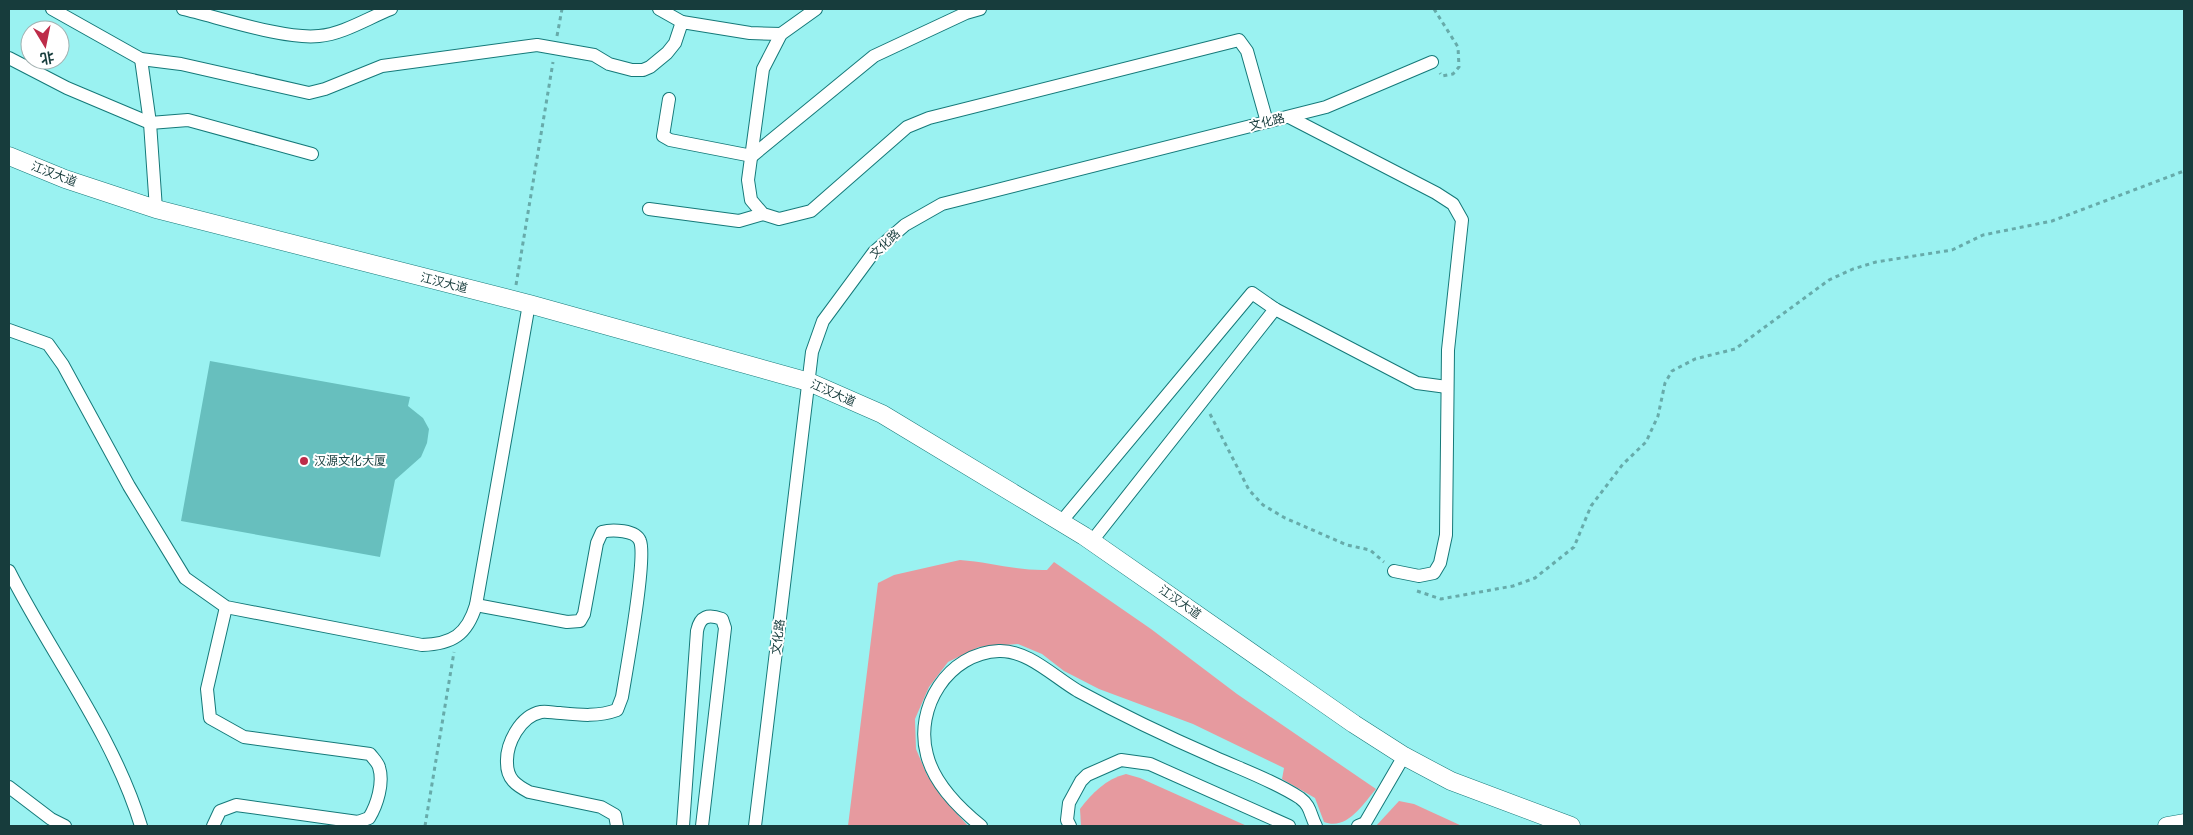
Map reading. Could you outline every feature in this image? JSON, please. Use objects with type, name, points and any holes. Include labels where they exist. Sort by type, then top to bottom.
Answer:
[{"type":"main road","name":"江汉大道","points":[[9,156],[65,179],[156,209],[521,302],[809,382],[882,414],[1092,541],[1354,724],[1404,756],[1452,781],[1571,826]]},
{"type":"main road","points":[[2167,826],[2184,823]]},
{"type":"street","points":[[52,9],[141,59],[181,64],[309,93],[382,66],[537,45],[594,55],[617,66],[632,70],[643,70],[668,53],[675,43],[682,22]]},
{"type":"street","points":[[183,9],[279,32],[309,37],[332,33],[391,9]]},
{"type":"street","points":[[659,9],[682,22],[750,33],[781,34]]},
{"type":"street","points":[[816,9],[781,34],[763,69],[748,180],[751,200],[763,214],[779,219],[811,211],[907,127],[929,118],[1239,40],[1247,51],[1267,122]]},
{"type":"street","points":[[752,156],[874,56],[966,13],[980,9]]},
{"type":"street","points":[[9,58],[67,88],[150,123],[188,120],[312,154]]},
{"type":"street","points":[[141,59],[150,123],[156,209]]},
{"type":"street","name":"文化路","points":[[755,826],[812,352],[823,321],[874,252],[905,225],[942,204],[1326,107],[1432,62]]},
{"type":"street","points":[[669,99],[663,136],[670,140],[752,156]]},
{"type":"street","points":[[1289,117],[1436,193],[1453,204],[1462,220],[1448,350],[1446,535],[1440,563],[1434,573],[1419,576],[1394,571]]},
{"type":"street","points":[[649,210],[738,221],[763,214]]},
{"type":"street","points":[[1061,522],[1252,293],[1275,309],[1417,383],[1447,387]]},
{"type":"street","points":[[9,330],[48,344],[63,365],[129,486],[185,578],[226,607],[422,645],[435,644],[457,636],[468,626],[476,605],[521,302]]},
{"type":"street","points":[[1092,541],[1275,309]]},
{"type":"street","points":[[476,605],[567,622],[580,621],[584,614],[597,543],[602,532],[627,532],[635,534],[639,538],[642,548],[639,582],[622,698],[617,710],[599,716],[541,712],[521,725],[514,736],[507,760],[507,772],[512,781],[519,787],[529,792],[601,807],[615,815],[617,826]]},
{"type":"street","points":[[9,571],[129,786],[141,826]]},
{"type":"street","points":[[213,826],[220,811],[236,805],[358,822],[368,818],[374,810],[381,782],[379,765],[370,754],[244,737],[210,718],[207,689],[226,607]]},
{"type":"street","points":[[683,826],[697,631],[699,622],[704,617],[709,616],[722,619],[724,628],[702,826]]},
{"type":"street","points":[[981,826],[966,814],[934,772],[927,755],[924,731],[926,716],[933,697],[945,677],[964,662],[981,654],[998,651],[1018,652],[1078,690],[1128,717],[1280,786],[1308,804],[1316,826]]},
{"type":"street","points":[[1358,826],[1365,823],[1404,756]]},
{"type":"street","points":[[1070,826],[1067,820],[1069,803],[1081,781],[1086,775],[1121,760],[1150,764],[1289,826]]},
{"type":"street","points":[[9,786],[61,826]]},
{"type":"path","points":[[521,302],[562,9]]},
{"type":"path","points":[[1432,62],[1442,76],[1453,74],[1459,68],[1458,47],[1434,9]]},
{"type":"path","points":[[1415,590],[1441,599],[1513,586],[1535,578],[1574,547],[1591,506],[1623,464],[1646,442],[1658,416],[1666,383],[1672,371],[1695,359],[1735,349],[1829,280],[1852,269],[1876,262],[1952,250],[1983,235],[2052,221],[2184,171]]},
{"type":"path","points":[[1204,400],[1249,490],[1263,505],[1284,518],[1347,545],[1370,550],[1394,571]]},
{"type":"path","points":[[425,826],[457,636]]},
{"type":"shaded area","points":[[960,560],[1036,570],[1047,570],[1054,562],[1151,629],[1237,694],[1376,789],[1360,808],[1347,819],[1340,823],[1324,822],[1315,798],[1282,779],[1284,768],[1193,724],[1099,689],[1064,671],[1042,654],[1018,644],[979,647],[948,662],[929,687],[915,719],[916,749],[927,775],[940,795],[968,826],[848,826],[878,583],[894,575]]},
{"type":"shaded area","points":[[1126,774],[1140,778],[1247,826],[1081,826],[1080,809],[1089,797],[1112,779]]},
{"type":"shaded area","points":[[1399,801],[1414,804],[1462,826],[1376,826]]},
{"type":"building","name":"汉源文化大厦","points":[[210,361],[410,397],[408,406],[423,418],[429,429],[427,443],[421,457],[395,480],[380,557],[181,521]]},
{"type":"place","name":"汉源文化大厦","points":[[304,461]]}]
